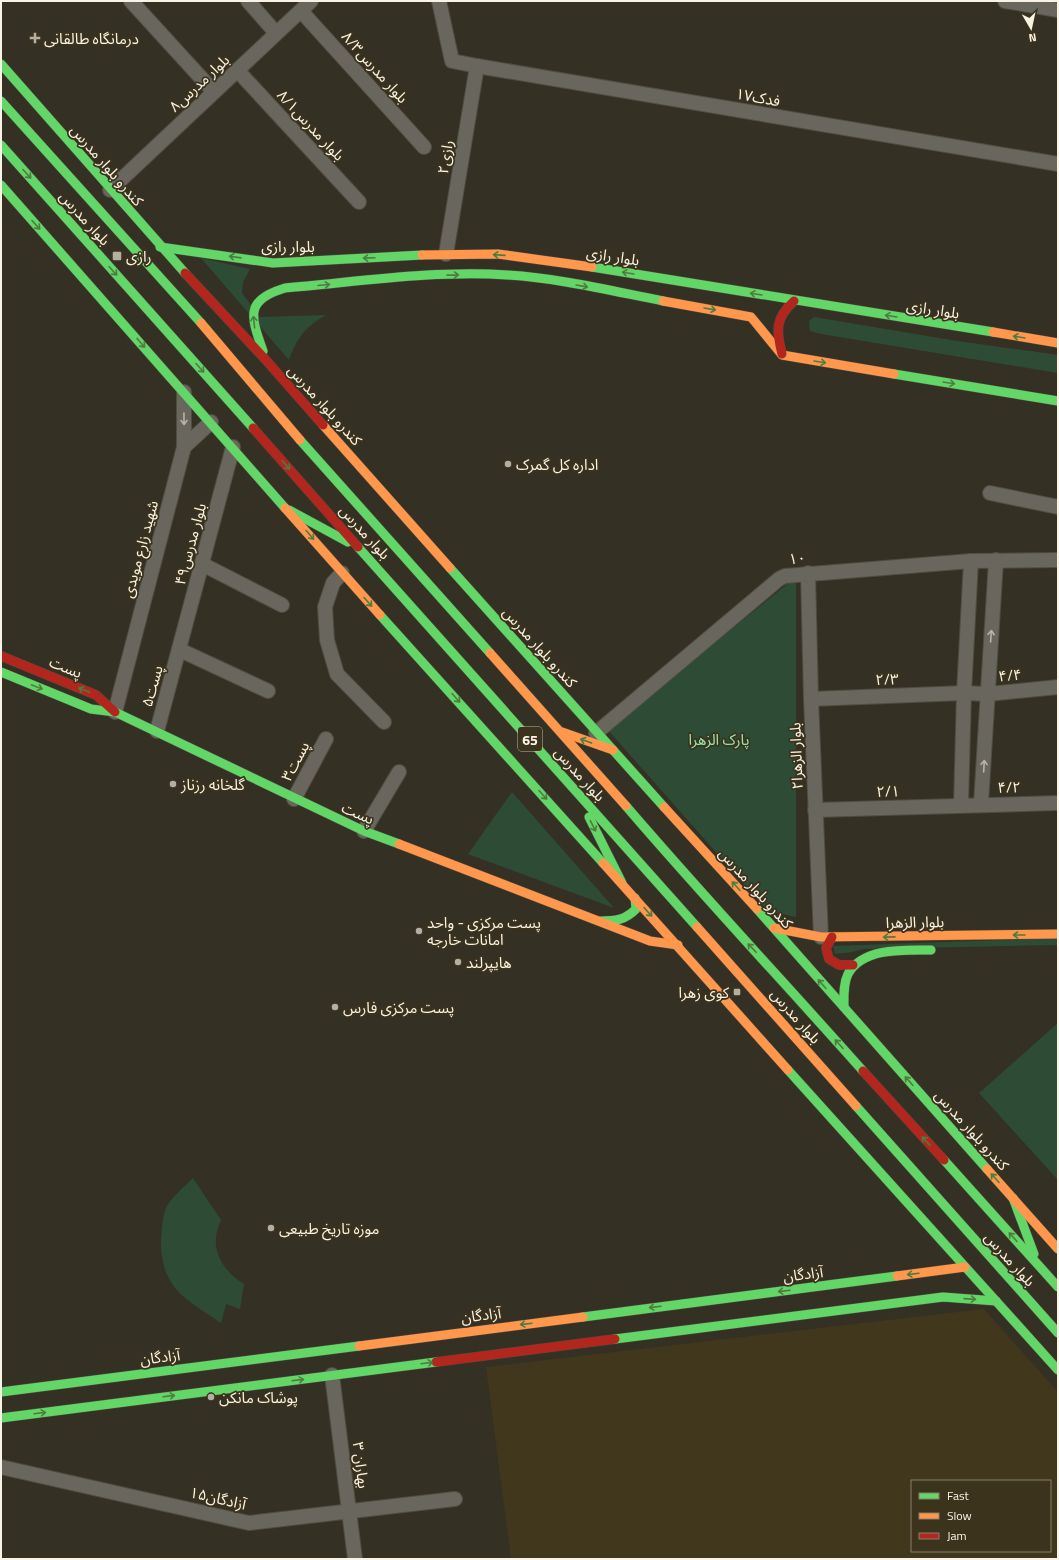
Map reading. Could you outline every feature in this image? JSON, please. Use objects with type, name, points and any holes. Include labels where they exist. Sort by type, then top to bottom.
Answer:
[{"type":"main road","name":"کندرو بلوار مدرس","points":[[1,64],[160,247],[265,359],[596,733],[614,750],[774,928],[1058,1249]]},
{"type":"main road","name":"بلوار مدرس","points":[[1,101],[204,327],[316,458],[715,909],[764,960],[1058,1287]]},
{"type":"main road","name":"بلوار مدرس","points":[[1,145],[1058,1333]]},
{"type":"main road","points":[[1,185],[289,510],[342,573],[678,945],[1058,1370]]},
{"type":"main road","name":"بلوار رازی","points":[[160,247],[273,263],[446,254],[498,254],[549,260],[1058,343]]},
{"type":"main road","points":[[265,359],[253,326],[253,312],[258,300],[270,291],[285,288],[446,275],[514,276],[567,283],[751,317],[782,355],[1058,401]]},
{"type":"main road","points":[[129,330],[131,291]]},
{"type":"main road","points":[[782,355],[777,330],[780,316],[786,307],[794,301]]},
{"type":"main road","points":[[289,510],[362,550]]},
{"type":"main road","name":"پست","points":[[1,656],[96,695],[115,712],[364,832],[650,941],[678,945]]},
{"type":"main road","name":"پست","points":[[1,672],[91,709],[115,712]]},
{"type":"main road","points":[[559,731],[614,750]]},
{"type":"main road","points":[[576,791],[622,883]]},
{"type":"main road","name":"پست","points":[[599,921],[617,921],[628,918],[636,909],[635,898]]},
{"type":"main road","name":"بلوار الزهرا","points":[[774,928],[826,937],[1058,934]]},
{"type":"main road","points":[[826,937],[826,950],[829,960],[837,964],[853,965],[842,993],[844,1007]]},
{"type":"main road","name":"بلوار الزهرا","points":[[853,965],[864,957],[881,953],[940,950]]},
{"type":"main road","points":[[1013,1198],[1038,1264]]},
{"type":"main road","name":"آزادگان","points":[[1,1392],[940,1274],[965,1266]]},
{"type":"main road","points":[[1,1418],[82,1401],[332,1375],[944,1294],[996,1301]]},
{"type":"main road","points":[[80,1382],[82,1401]]},
{"type":"street","points":[[131,1],[214,92]]},
{"type":"street","points":[[248,1],[276,33]]},
{"type":"street","name":"فدک۱۷","points":[[439,1],[452,61],[1058,164]]},
{"type":"street","points":[[1005,1],[1058,10]]},
{"type":"street","name":"بلوار مدرس۸","points":[[110,190],[306,4]]},
{"type":"street","name":"بلوار مدرس۸/۳","points":[[306,4],[424,146]]},
{"type":"street","name":"رازی۲","points":[[446,254],[477,66]]},
{"type":"street","name":"بلوار مدرس۸/۱","points":[[237,70],[360,202]]},
{"type":"street","name":"شهید زارع مویدی","points":[[115,712],[184,447],[184,392]]},
{"type":"street","points":[[184,447],[211,422]]},
{"type":"street","name":"بلوار مدرس۴۹","points":[[180,650],[233,447]]},
{"type":"street","points":[[990,493],[1058,507]]},
{"type":"street","points":[[981,804],[996,560]]},
{"type":"street","name":"۱۰","points":[[596,733],[779,579],[793,574],[971,561],[1058,560]]},
{"type":"street","points":[[961,805],[964,693],[971,561]]},
{"type":"street","points":[[202,564],[282,605]]},
{"type":"street","points":[[342,573],[333,583],[325,608],[327,640],[337,674],[384,722]]},
{"type":"street","name":"بلوار الزهرا۲","points":[[808,573],[815,810],[826,937]]},
{"type":"street","points":[[180,650],[268,691]]},
{"type":"street","name":"پست۵","points":[[157,732],[180,650]]},
{"type":"street","name":"۴/۴","points":[[964,693],[988,694],[1058,687]]},
{"type":"street","name":"۲/۳","points":[[811,699],[964,693]]},
{"type":"street","name":"پست۳","points":[[294,799],[326,739]]},
{"type":"street","points":[[364,832],[399,772]]},
{"type":"street","name":"۴/۲","points":[[961,805],[1058,803]]},
{"type":"street","name":"۲/۱","points":[[815,810],[961,805]]},
{"type":"street","name":"بهاران ۳","points":[[332,1375],[355,1559]]},
{"type":"street","name":"آزادگان۱۵","points":[[1,1467],[249,1523],[455,1499]]},
{"type":"shaded area","points":[[984,1309],[1058,1392],[1058,1559],[511,1559],[486,1367]]},
{"type":"green space","points":[[201,258],[250,269],[243,282],[242,293],[260,317],[326,315],[307,329],[295,345],[289,360]]},
{"type":"green space","points":[[814,317],[951,340],[1058,355],[1058,373],[821,334],[810,331],[809,321]]},
{"type":"green space","name":"پارک الزهرا","points":[[796,577],[796,917],[768,911],[608,730]]},
{"type":"green space","points":[[512,792],[614,908],[468,854]]},
{"type":"green space","points":[[1058,938],[1058,945],[864,949],[835,954],[833,946]]},
{"type":"green space","points":[[1058,1023],[1058,1180],[979,1093]]},
{"type":"green space","points":[[193,1178],[221,1220],[216,1239],[217,1252],[220,1259],[228,1271],[238,1281],[244,1284],[240,1309],[226,1304],[221,1323],[197,1307],[178,1291],[165,1271],[162,1257],[161,1241],[166,1208],[174,1196]]},
{"type":"traffic: fast","points":[[1,64],[185,273]]},
{"type":"traffic: fast","points":[[1,101],[201,323]]},
{"type":"traffic: fast","points":[[1,145],[253,428]]},
{"type":"traffic: fast","points":[[1,185],[285,508]]},
{"type":"traffic: fast","points":[[160,247],[273,263],[422,255]]},
{"type":"traffic: fast","points":[[592,267],[993,332]]},
{"type":"traffic: fast","points":[[263,351],[256,328],[254,311],[257,304],[263,298],[285,288],[424,275],[480,274],[546,279],[585,285],[663,301]]},
{"type":"traffic: fast","points":[[894,374],[1058,401]]},
{"type":"traffic: fast","points":[[300,440],[490,653]]},
{"type":"traffic: fast","points":[[289,510],[348,542]]},
{"type":"traffic: fast","points":[[358,547],[697,927]]},
{"type":"traffic: fast","points":[[450,568],[664,807]]},
{"type":"traffic: fast","points":[[380,615],[603,863]]},
{"type":"traffic: fast","points":[[1,672],[91,709],[115,712],[364,831],[399,844]]},
{"type":"traffic: fast","points":[[626,806],[684,873],[863,1071]]},
{"type":"traffic: fast","points":[[589,817],[622,883]]},
{"type":"traffic: fast","points":[[601,921],[616,920],[628,916],[636,909],[635,898]]},
{"type":"traffic: fast","points":[[757,909],[987,1169]]},
{"type":"traffic: fast","points":[[844,1007],[846,978],[855,965],[864,959],[874,955],[897,950],[931,950]]},
{"type":"traffic: fast","points":[[788,1070],[1058,1370]]},
{"type":"traffic: fast","points":[[856,1106],[1058,1333]]},
{"type":"traffic: fast","points":[[944,1160],[1058,1287]]},
{"type":"traffic: fast","points":[[1013,1198],[1034,1254]]},
{"type":"traffic: fast","points":[[583,1317],[897,1276]]},
{"type":"traffic: fast","points":[[615,1339],[943,1297],[996,1301]]},
{"type":"traffic: fast","points":[[1,1392],[359,1346]]},
{"type":"traffic: fast","points":[[1,1418],[436,1362]]},
{"type":"traffic: slow","points":[[422,255],[498,254],[592,267]]},
{"type":"traffic: slow","points":[[663,301],[751,317],[782,355],[894,374]]},
{"type":"traffic: slow","points":[[201,323],[300,440]]},
{"type":"traffic: slow","points":[[993,332],[1058,343]]},
{"type":"traffic: slow","points":[[323,425],[450,568]]},
{"type":"traffic: slow","points":[[285,508],[380,615]]},
{"type":"traffic: slow","points":[[490,653],[626,806]]},
{"type":"traffic: slow","points":[[562,732],[613,750]]},
{"type":"traffic: slow","points":[[664,807],[757,909]]},
{"type":"traffic: slow","points":[[399,844],[650,941],[678,945]]},
{"type":"traffic: slow","points":[[603,863],[788,1070]]},
{"type":"traffic: slow","points":[[697,927],[856,1106]]},
{"type":"traffic: slow","points":[[774,928],[821,937],[1058,934]]},
{"type":"traffic: slow","points":[[987,1169],[1058,1249]]},
{"type":"traffic: slow","points":[[897,1276],[965,1267]]},
{"type":"traffic: slow","points":[[359,1346],[583,1317]]},
{"type":"traffic: jam","points":[[185,273],[265,359],[323,425]]},
{"type":"traffic: jam","points":[[782,354],[778,332],[780,319],[783,313],[794,301]]},
{"type":"traffic: jam","points":[[253,428],[358,547]]},
{"type":"traffic: jam","points":[[1,656],[96,695],[115,712]]},
{"type":"traffic: jam","points":[[832,937],[826,948],[829,959],[839,965],[853,965]]},
{"type":"traffic: jam","points":[[863,1071],[944,1160]]},
{"type":"traffic: jam","points":[[436,1362],[615,1339]]},
{"type":"place","name":"درمانگاه طالقانی","points":[[35,38]]},
{"type":"place","name":"رازی","points":[[117,256]]},
{"type":"place","name":"اداره کل گمرک","points":[[508,464]]},
{"type":"place","name":"گلخانه رزناز","points":[[173,784]]},
{"type":"place","name":"پست مرکزی - واحد امانات خارجه","points":[[419,931]]},
{"type":"place","name":"هایپرلند","points":[[458,962]]},
{"type":"place","name":"کوی زهرا","points":[[737,992]]},
{"type":"place","name":"پست مرکزی فارس","points":[[335,1007]]},
{"type":"place","name":"موزه تاریخ طبیعی","points":[[271,1228]]},
{"type":"place","name":"پوشاک مانکن","points":[[211,1397]]}]
